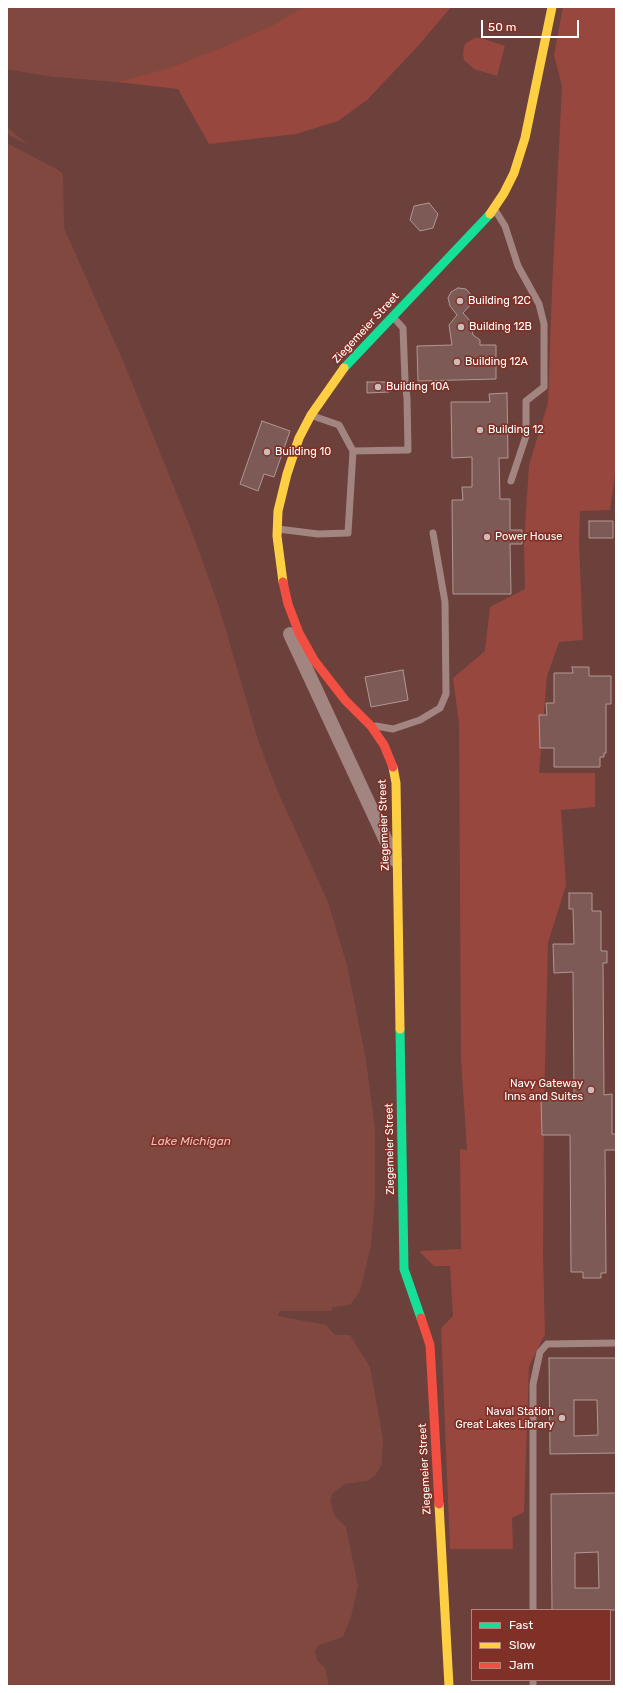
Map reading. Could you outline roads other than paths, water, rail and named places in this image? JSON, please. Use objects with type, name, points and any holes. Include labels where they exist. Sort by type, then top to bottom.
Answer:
[{"type":"street","name":"Ziegemeier Street","points":[[449,1686],[430,1345],[404,1269],[396,783],[393,766],[384,745],[371,726],[345,700],[325,676],[299,633],[288,604],[282,579],[279,561],[278,511],[287,474],[299,438],[311,415],[347,364],[488,217],[504,193],[514,172],[525,138],[552,7]]},
{"type":"street","points":[[282,579],[285,624],[398,866]]},
{"type":"lane","points":[[494,208],[505,226],[518,266],[539,304],[544,324],[544,387],[526,401],[526,436],[511,481]]},
{"type":"lane","points":[[353,451],[408,450],[408,398],[405,380],[403,328],[393,316]]},
{"type":"lane","points":[[278,529],[318,534],[348,534],[353,451],[339,425],[311,415]]},
{"type":"lane","points":[[371,726],[393,729],[420,720],[440,708],[446,694],[445,602],[433,533]]},
{"type":"lane","points":[[533,1609],[534,1384],[540,1352],[547,1344],[616,1343]]},
{"type":"water","points":[[7,7],[304,7],[274,25],[221,48],[170,68],[118,82],[48,76],[7,69]]},
{"type":"water","name":"Lake Michigan","points":[[7,127],[63,174],[64,228],[124,363],[192,532],[219,607],[259,743],[278,792],[328,902],[347,965],[366,1060],[375,1129],[375,1199],[371,1246],[360,1291],[350,1305],[333,1307],[331,1311],[280,1311],[278,1316],[326,1325],[335,1335],[350,1335],[370,1367],[383,1439],[382,1464],[375,1476],[367,1481],[345,1484],[333,1493],[330,1501],[335,1516],[346,1527],[358,1586],[351,1617],[343,1637],[319,1645],[315,1651],[317,1660],[325,1668],[329,1686],[7,1686]]},
{"type":"place","name":"Building 12C","points":[[460,301]]},
{"type":"place","name":"Building 12B","points":[[461,327]]},
{"type":"place","name":"Building 12A","points":[[457,362]]},
{"type":"place","name":"Building 10A","points":[[378,387]]},
{"type":"place","name":"Building 12","points":[[480,430]]},
{"type":"place","name":"Building 10","points":[[267,452]]},
{"type":"place","name":"Power House","points":[[487,537]]},
{"type":"place","name":"Navy Gateway Inns and Suites","points":[[591,1090]]},
{"type":"place","name":"Naval Station Great Lakes Library","points":[[562,1418]]}]
